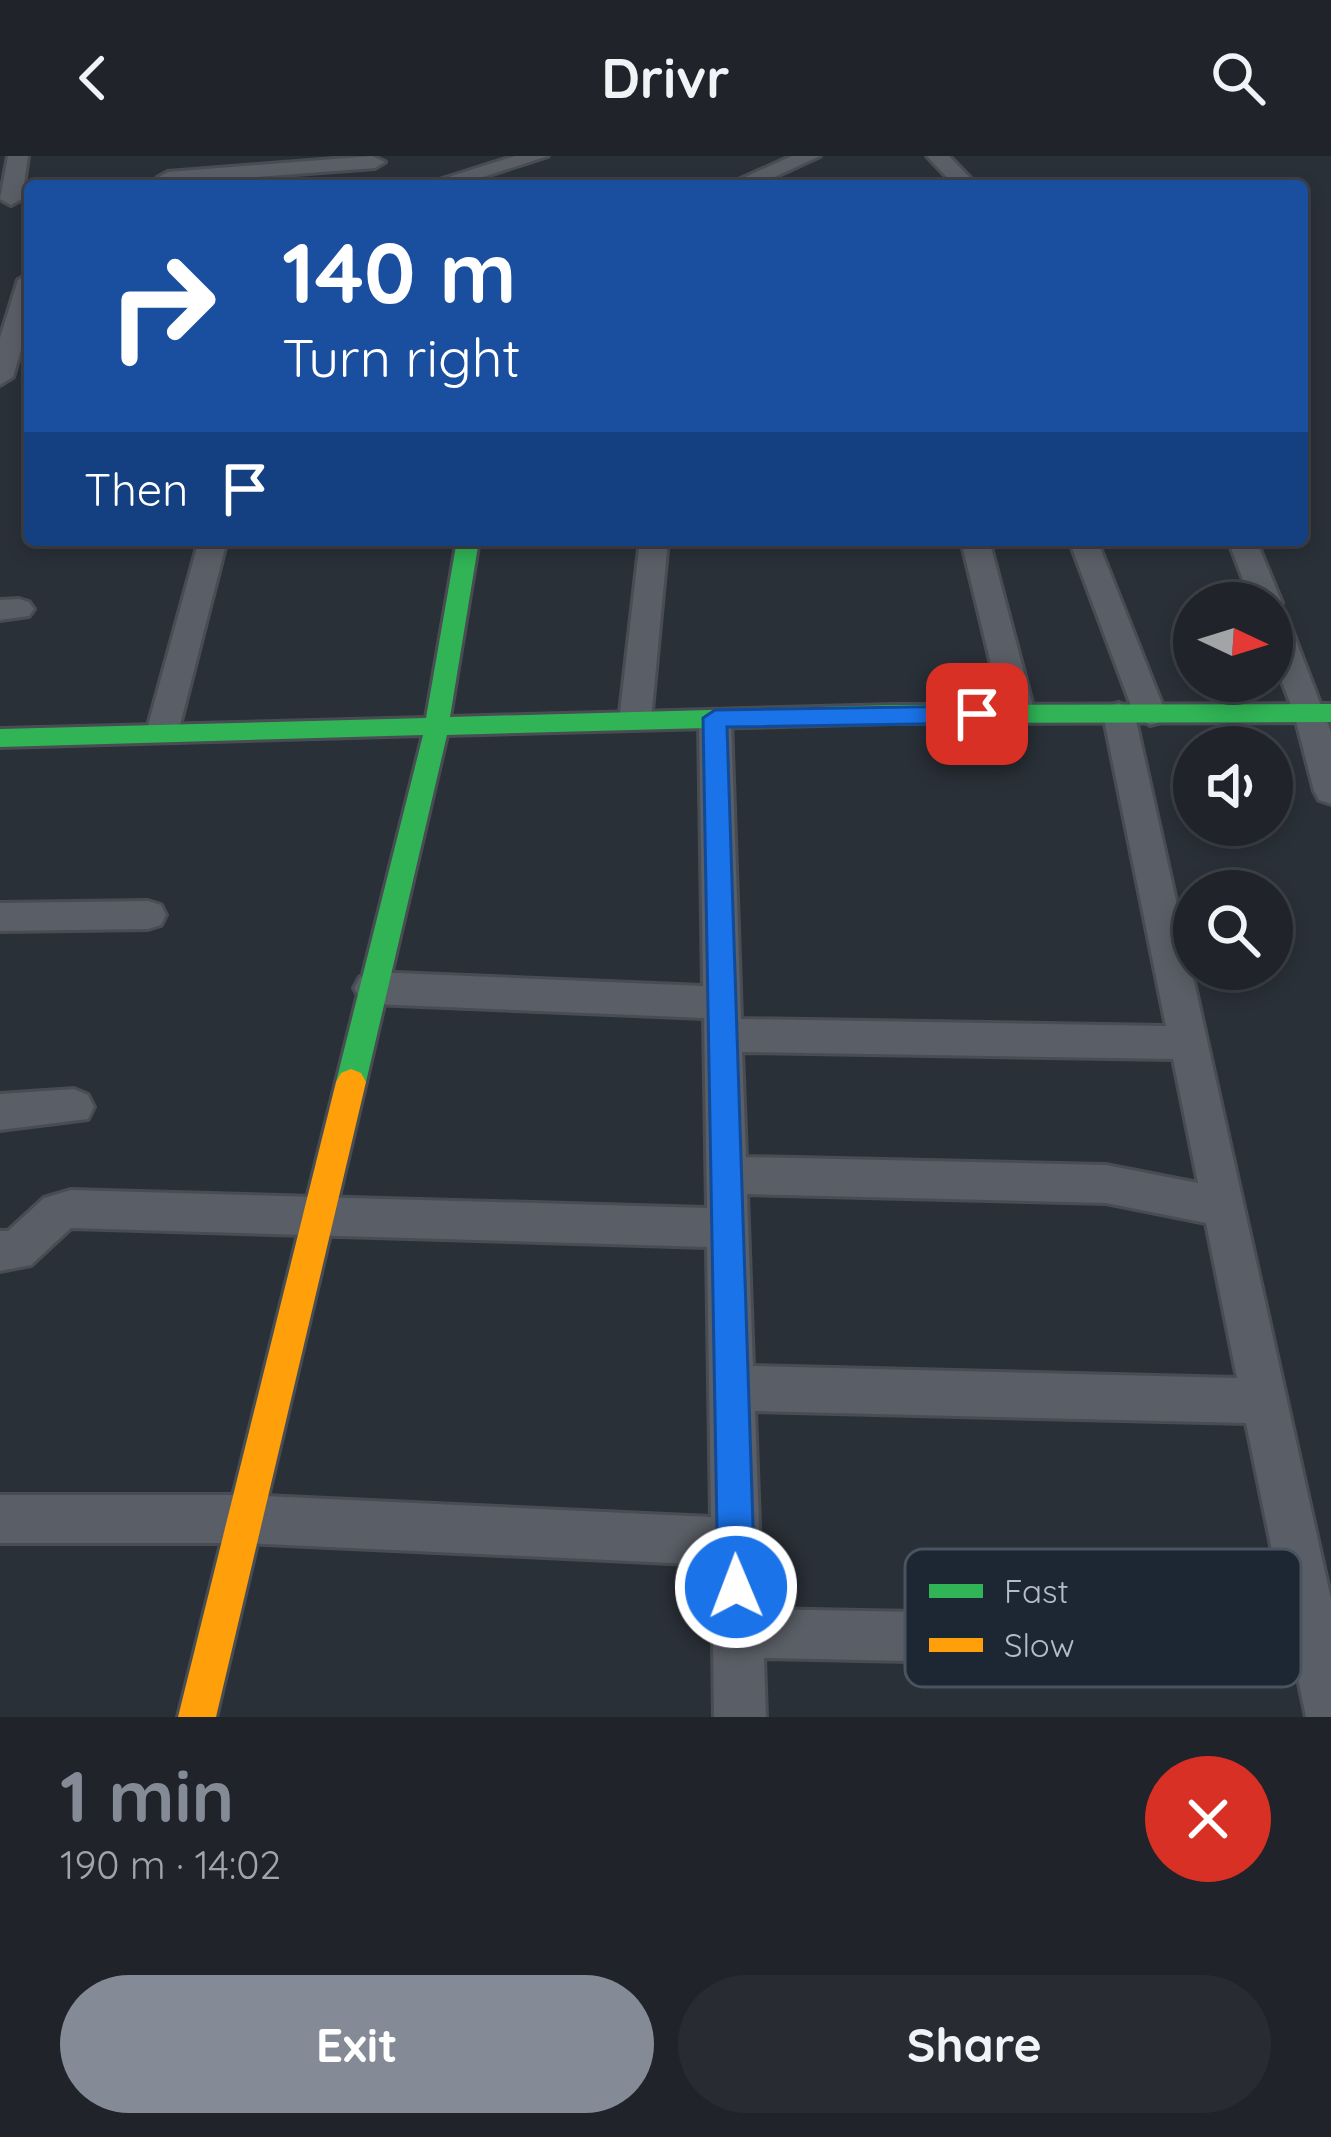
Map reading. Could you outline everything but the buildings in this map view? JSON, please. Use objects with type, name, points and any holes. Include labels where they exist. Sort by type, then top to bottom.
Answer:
[{"type":"street","points":[[11,199],[18,156]]},
{"type":"street","points":[[452,180],[538,156]]},
{"type":"street","points":[[751,180],[810,156]]},
{"type":"street","points":[[938,156],[961,180]]},
{"type":"street","points":[[168,178],[374,159]]},
{"type":"street","points":[[9,366],[24,303]]},
{"type":"street","points":[[162,733],[211,546]]},
{"type":"street","points":[[197,1717],[437,726],[467,546]]},
{"type":"street","points":[[635,721],[653,546]]},
{"type":"street","points":[[977,546],[1019,714]]},
{"type":"street","points":[[1085,546],[1134,714],[1189,1043],[1296,1549]]},
{"type":"street","points":[[1244,546],[1259,582]]},
{"type":"street","points":[[1293,659],[1320,713],[1331,791]]},
{"type":"street","points":[[0,738],[715,718],[1320,713]]},
{"type":"street","points":[[715,718],[740,1717]]},
{"type":"street","points":[[0,917],[148,915]]},
{"type":"street","points":[[374,988],[722,1019],[1189,1043]]},
{"type":"street","points":[[0,1112],[74,1107]]},
{"type":"street","points":[[726,1175],[1106,1184],[1224,1207]]},
{"type":"street","points":[[0,1251],[16,1251],[59,1212],[71,1209],[728,1228]]},
{"type":"street","points":[[731,1388],[1264,1401]]},
{"type":"street","points":[[0,1519],[246,1519],[735,1542]]},
{"type":"street","points":[[1301,1574],[1331,1715]]},
{"type":"street","points":[[738,1633],[905,1636]]},
{"type":"street","points":[[1301,1644],[1316,1644]]},
{"type":"traffic: fast","points":[[351,1082],[437,726],[467,546]]},
{"type":"traffic: fast","points":[[0,738],[893,714],[1331,713]]},
{"type":"traffic: slow","points":[[197,1717],[351,1082]]},
{"type":"route","points":[[736,1587],[715,718],[977,714]]}]
